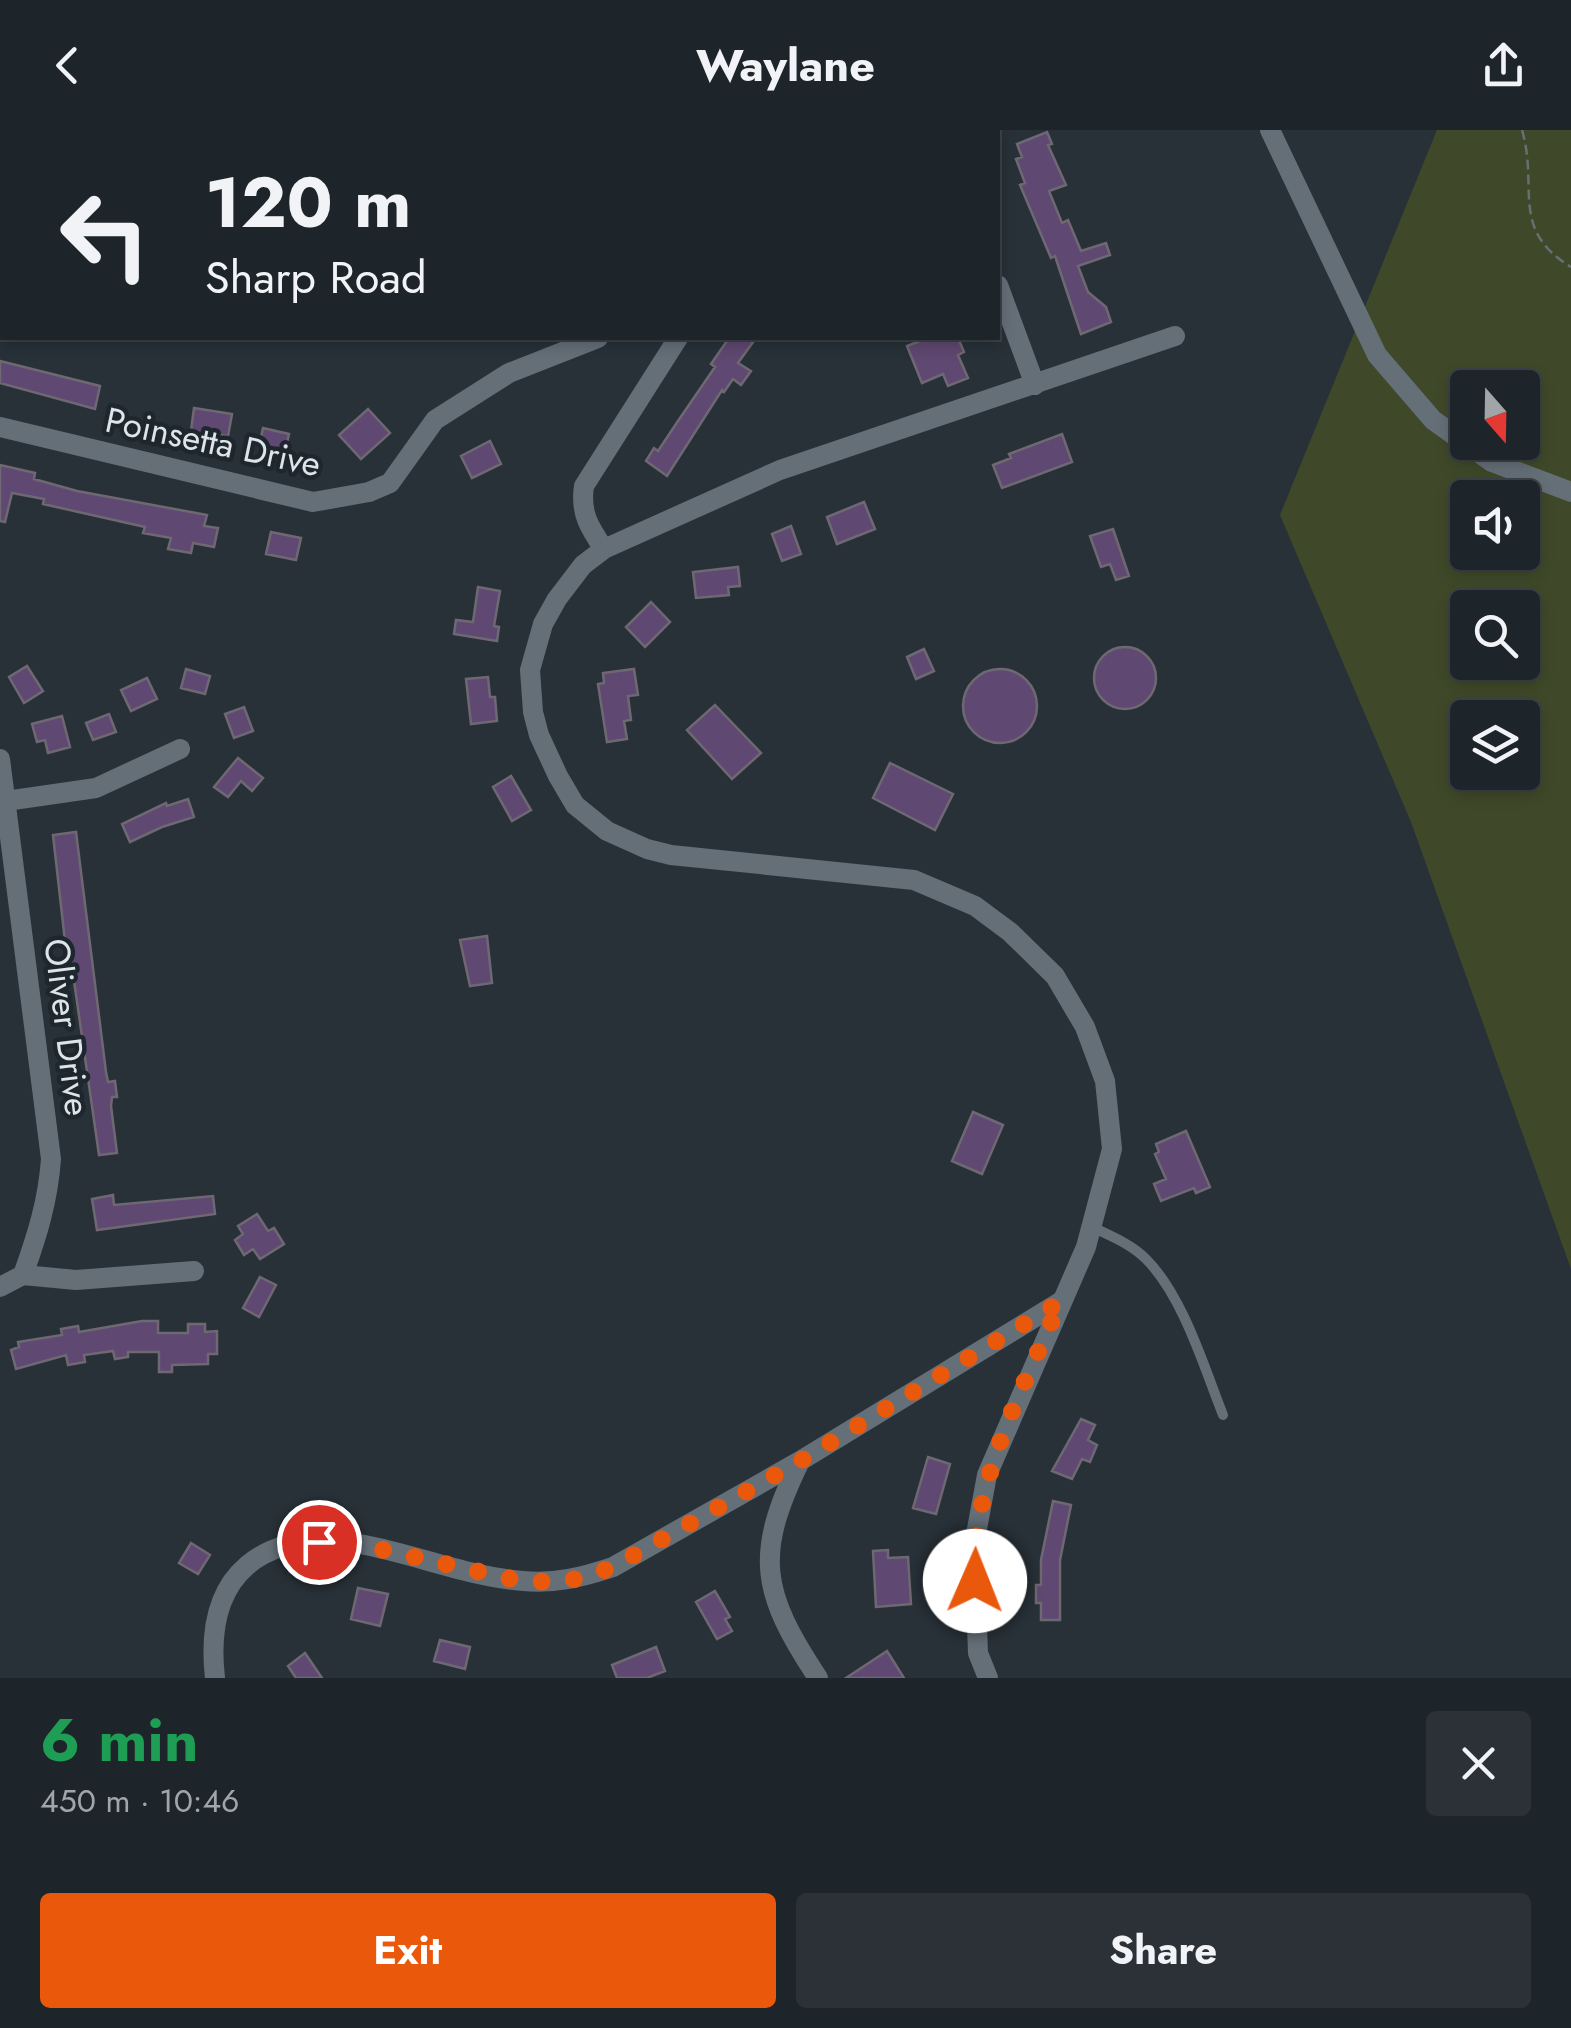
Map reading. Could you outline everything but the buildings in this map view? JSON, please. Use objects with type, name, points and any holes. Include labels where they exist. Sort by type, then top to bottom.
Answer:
[{"type":"street","points":[[1270,130],[1377,355],[1433,420],[1492,462],[1571,492]]},
{"type":"street","points":[[1000,290],[1035,384]]},
{"type":"street","points":[[988,1678],[978,1653],[974,1545],[987,1476],[1086,1247],[1112,1149],[1104,1082],[1085,1028],[1055,976],[1010,932],[975,906],[914,880],[671,855],[646,849],[608,831],[575,805],[558,776],[533,712],[530,670],[543,624],[557,599],[583,565],[604,549],[780,470],[1175,336]]},
{"type":"street","name":"Poinsetta Drive","points":[[0,427],[313,502],[337,500],[390,483],[436,420],[473,394],[509,374],[593,340]]},
{"type":"street","points":[[604,549],[585,520],[584,486],[677,340]]},
{"type":"street","points":[[6,801],[96,788],[180,749]]},
{"type":"street","name":"Oliver Drive","points":[[0,759],[51,1159],[42,1223],[23,1275]]},
{"type":"street","points":[[0,1286],[23,1275],[76,1280],[194,1271]]},
{"type":"street","points":[[215,1678],[212,1647],[222,1600],[242,1568],[259,1555],[319,1542],[362,1545],[520,1581],[582,1578],[613,1567],[800,1461],[1060,1302]]},
{"type":"street","points":[[800,1461],[780,1501],[770,1540],[769,1567],[772,1593],[780,1612],[818,1678]]},
{"type":"lane","points":[[1092,1227],[1128,1244],[1148,1260],[1194,1341],[1223,1415]]},
{"type":"path","points":[[1522,130],[1529,153],[1533,224],[1541,245],[1571,268]]},
{"type":"green space","points":[[1437,130],[1571,130],[1571,1269],[1411,822],[1280,515]]},
{"type":"route","points":[[319,1542],[362,1545],[520,1581],[582,1578],[613,1567],[800,1461],[1060,1302],[987,1476],[974,1545],[975,1581]]}]
